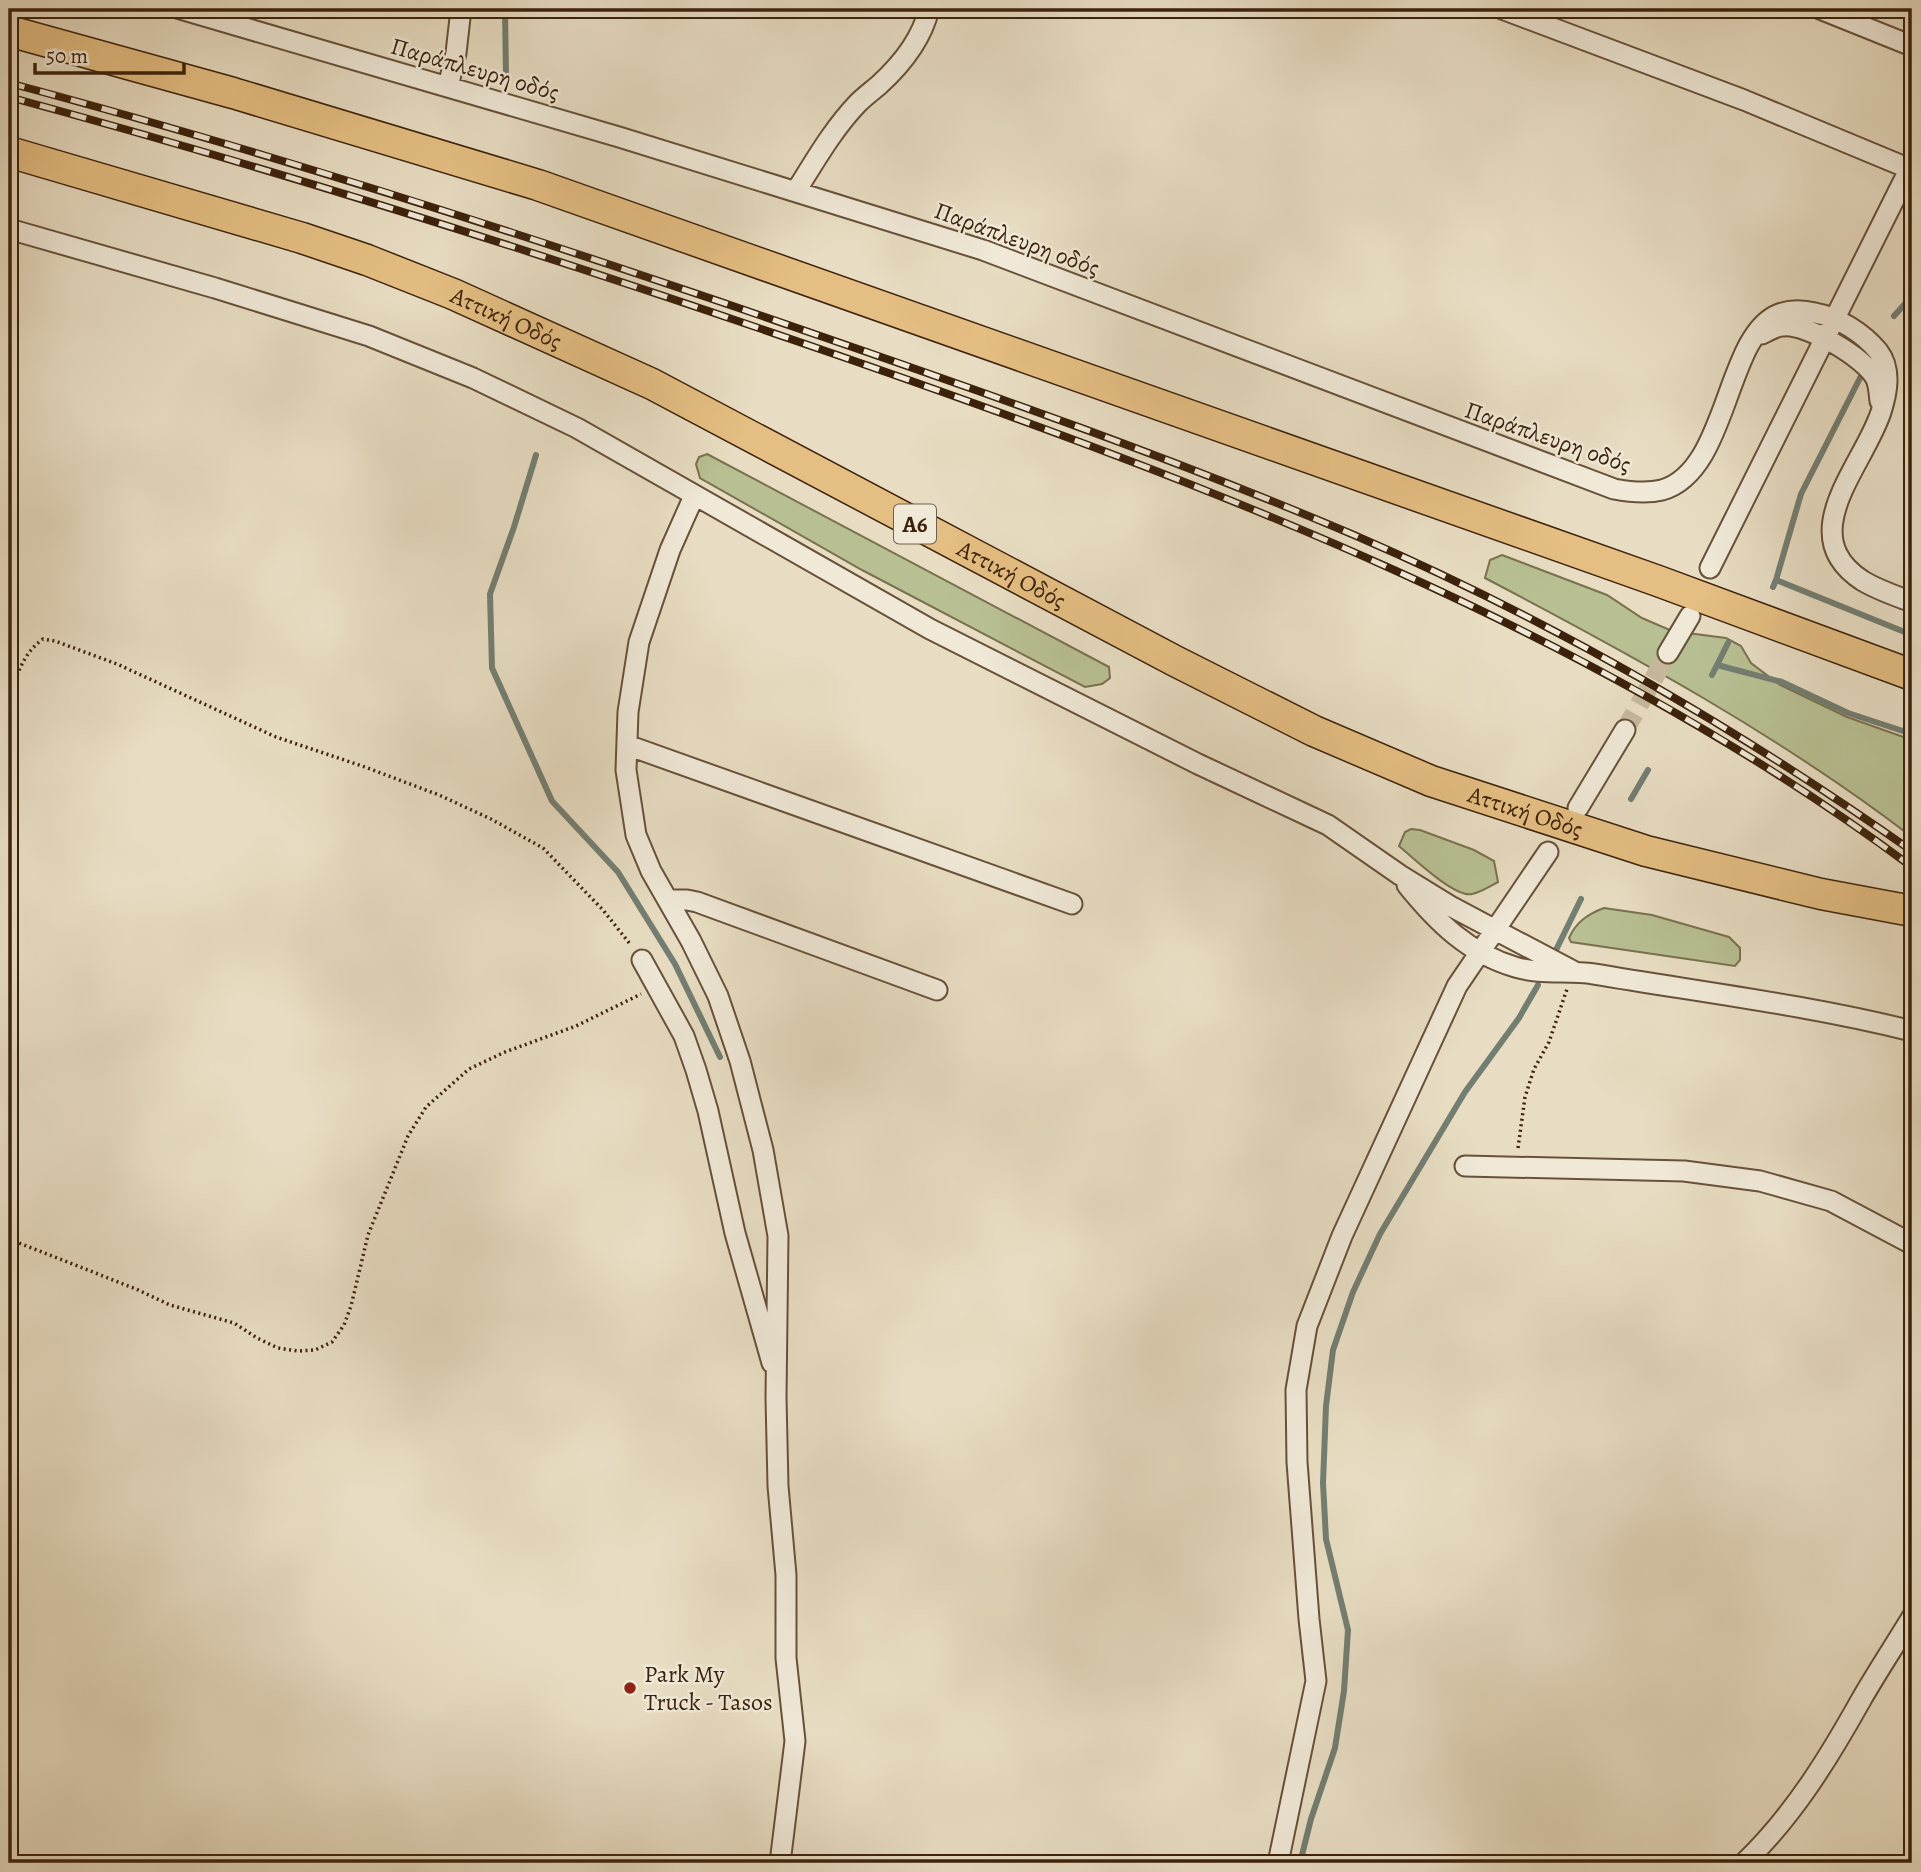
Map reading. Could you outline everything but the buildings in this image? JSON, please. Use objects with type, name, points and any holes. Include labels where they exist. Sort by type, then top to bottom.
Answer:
[{"type":"highway","points":[[9,31],[233,93],[538,185],[1632,571],[1912,675]]},
{"type":"highway","name":"Αττική Οδός","points":[[9,152],[302,238],[453,294],[652,384],[1314,732],[1431,781],[1646,851],[1821,894],[1912,911]]},
{"type":"street","name":"Παράπλευρη οδός","points":[[180,9],[796,191],[983,250],[1596,484],[1633,493],[1664,489],[1696,465],[1711,438],[1748,346],[1760,327],[1777,314],[1797,309],[1822,314],[1836,319],[1861,335],[1879,352],[1886,369],[1887,382],[1880,414],[1839,496],[1831,531],[1834,547],[1845,565],[1864,581],[1912,602]]},
{"type":"street","points":[[448,87],[456,53],[461,9]]},
{"type":"street","points":[[796,191],[831,136],[913,44],[929,9]]},
{"type":"street","points":[[1502,9],[1911,166],[1710,569]]},
{"type":"street","points":[[1820,9],[1912,46]]},
{"type":"street","points":[[9,229],[215,288],[382,342],[472,378],[577,428],[930,629],[1198,764],[1328,825],[1400,876],[1573,971]]},
{"type":"street","points":[[1748,346],[1764,332],[1782,326],[1801,327],[1826,338],[1862,364],[1875,378],[1880,414]]},
{"type":"street","points":[[694,496],[670,550],[639,642],[628,712],[626,770],[636,835],[651,871],[718,996],[740,1060],[763,1150],[778,1236],[778,1486],[786,1575],[786,1658],[795,1741],[779,1863]]},
{"type":"street","points":[[1668,653],[1690,616]]},
{"type":"street","points":[[1578,808],[1625,730]]},
{"type":"street","points":[[627,744],[1072,904]]},
{"type":"street","points":[[1278,1863],[1316,1681],[1297,1462],[1296,1390],[1307,1326],[1342,1236],[1457,986],[1548,852]]},
{"type":"street","points":[[1400,876],[1447,930],[1479,951],[1515,967],[1544,973],[1573,971],[1823,1012],[1912,1031]]},
{"type":"street","points":[[668,901],[697,902],[937,990]]},
{"type":"street","points":[[642,960],[684,1036],[708,1111],[735,1233],[777,1384]]},
{"type":"street","points":[[1465,1166],[1684,1171],[1760,1181],[1831,1201],[1912,1244]]},
{"type":"street","points":[[1744,1863],[1775,1829],[1833,1751],[1912,1617]]},
{"type":"path","points":[[9,696],[32,647],[43,639],[55,640],[117,664],[276,737],[439,795],[491,819],[543,848],[603,910],[642,960]]},
{"type":"path","points":[[1516,1167],[1525,1097],[1534,1069],[1549,1042],[1573,971]]},
{"type":"path","points":[[9,1239],[170,1305],[234,1323],[278,1348],[315,1350],[332,1342],[344,1325],[368,1235],[408,1136],[426,1107],[469,1069],[505,1052],[576,1026],[632,997],[650,991],[661,991]]},
{"type":"green space","points":[[707,454],[1109,667],[1110,678],[1102,684],[1085,687],[862,570],[700,478],[696,464],[699,457]]},
{"type":"green space","points":[[1502,555],[1607,595],[1642,618],[1672,631],[1726,638],[1741,646],[1751,663],[1780,685],[1847,717],[1912,740],[1912,837],[1810,765],[1704,698],[1485,578],[1490,560]]},
{"type":"green space","points":[[1411,829],[1474,850],[1494,861],[1498,882],[1472,894],[1465,894],[1445,884],[1399,846],[1405,832]]},
{"type":"green space","points":[[1604,908],[1652,915],[1729,937],[1740,948],[1740,960],[1735,966],[1571,942],[1569,938],[1579,923]]},
{"type":"waterway","points":[[505,9],[506,77]]},
{"type":"waterway","points":[[1894,316],[1912,296]]},
{"type":"waterway","points":[[1776,580],[1801,494],[1860,378]]},
{"type":"waterway","points":[[536,455],[490,594],[492,668],[552,801],[618,872],[675,964],[720,1057]]},
{"type":"waterway","points":[[1773,587],[1776,580],[1912,635]]},
{"type":"waterway","points":[[1712,675],[1728,643]]},
{"type":"waterway","points":[[1717,665],[1782,682],[1848,713],[1912,734]]},
{"type":"waterway","points":[[1631,799],[1648,770]]},
{"type":"waterway","points":[[1556,950],[1581,899]]},
{"type":"waterway","points":[[1300,1863],[1311,1819],[1335,1748],[1344,1691],[1348,1630],[1326,1539],[1323,1483],[1326,1406],[1333,1350],[1353,1292],[1380,1234],[1465,1092],[1519,1018],[1538,985]]},
{"type":"tunnel","points":[[1625,730],[1668,653]]},
{"type":"railway","points":[[9,83],[308,168],[604,263],[1009,402],[1286,507],[1427,568],[1571,640],[1710,719],[1912,851]]},
{"type":"railway","points":[[9,97],[323,187],[634,286],[980,406],[1259,512],[1396,571],[1531,635],[1662,705],[1789,782],[1912,867]]},
{"type":"place","name":"Park My Truck - Tasos","points":[[630,1688]]}]
